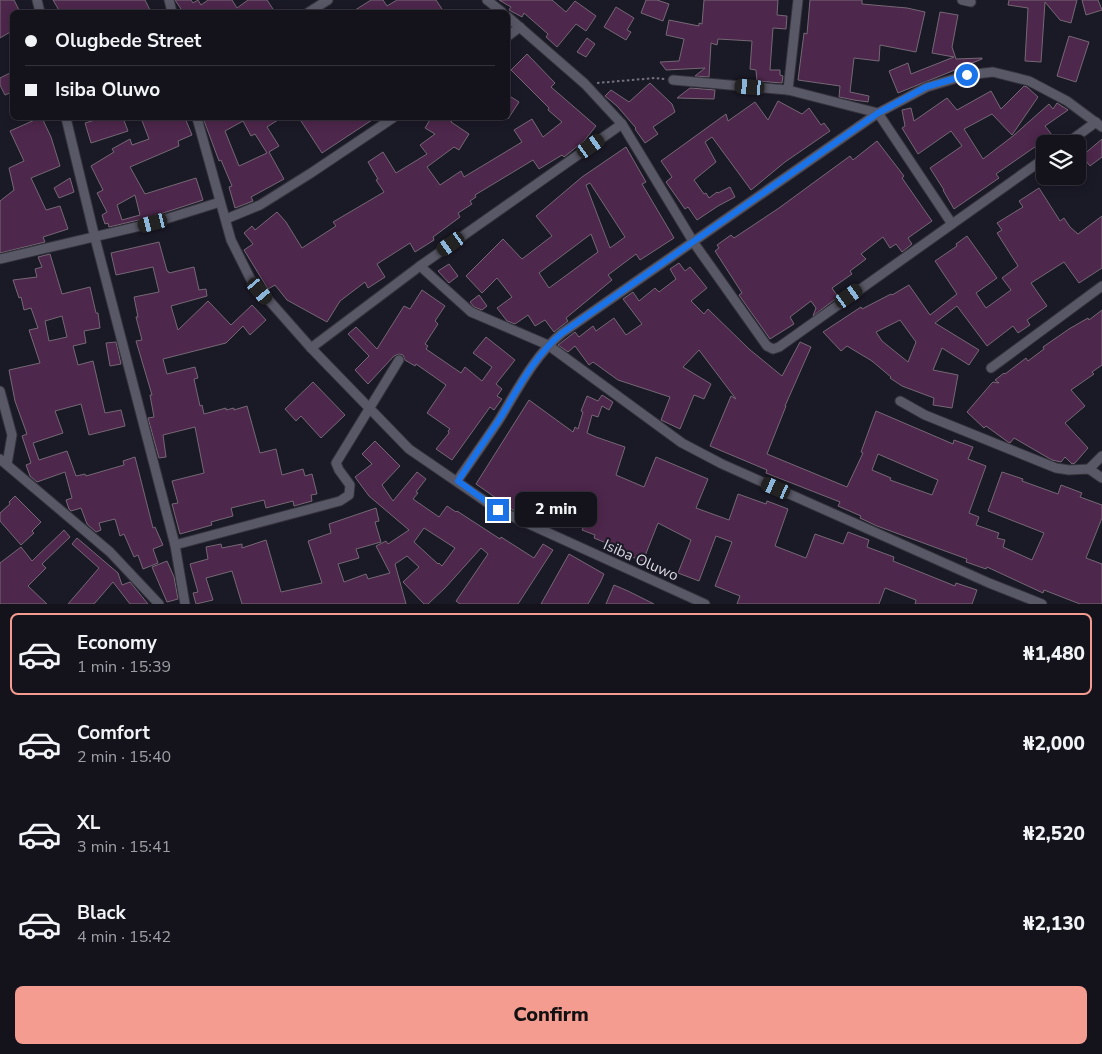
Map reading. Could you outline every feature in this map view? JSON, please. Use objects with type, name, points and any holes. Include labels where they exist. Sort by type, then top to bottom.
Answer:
[{"type":"street","points":[[312,10],[328,0]]},
{"type":"street","points":[[487,0],[500,10]]},
{"type":"street","points":[[788,90],[798,0]]},
{"type":"street","points":[[510,19],[585,84],[622,124],[694,243],[767,346],[773,349],[779,347],[1036,164]]},
{"type":"street","points":[[510,34],[520,27]]},
{"type":"street","points":[[458,481],[548,345],[562,333],[694,243],[878,113],[926,87],[967,75],[993,72],[1029,80],[1067,101],[1099,124],[1081,135]]},
{"type":"street","points":[[674,80],[788,90],[878,113],[952,224]]},
{"type":"street","points":[[66,120],[95,238],[175,545],[185,604]]},
{"type":"street","name":"Isiba Oluwo","points":[[199,120],[231,240],[251,280],[311,348],[409,449],[498,510],[705,604]]},
{"type":"street","points":[[226,219],[260,205],[390,120]]},
{"type":"street","points":[[311,348],[420,266],[622,124]]},
{"type":"street","points":[[0,259],[153,223],[220,202]]},
{"type":"street","points":[[420,266],[471,312],[548,345],[682,443],[714,460],[980,579],[1042,604]]},
{"type":"street","points":[[991,368],[1102,286]]},
{"type":"street","points":[[175,545],[340,501],[349,495],[350,486],[336,462],[399,360]]},
{"type":"street","points":[[0,391],[12,435],[3,462],[110,552],[160,604]]},
{"type":"street","points":[[900,401],[925,415],[1056,468],[1069,470],[1089,469],[1102,478]]},
{"type":"street","points":[[1089,469],[1102,456]]},
{"type":"path","points":[[585,84],[655,78],[674,80]]},
{"type":"building","points":[[0,0],[14,0],[19,10],[10,10],[10,32],[0,38]]},
{"type":"building","points":[[53,0],[145,0],[150,10],[59,10]]},
{"type":"building","points":[[175,0],[191,0],[193,3],[198,0],[201,5],[208,0],[232,0],[237,8],[248,0],[267,0],[274,10],[182,10]]},
{"type":"building","points":[[371,0],[383,0],[387,6],[397,0],[436,0],[443,10],[355,10]]},
{"type":"building","points":[[499,0],[552,0],[566,12],[575,1],[596,16],[586,31],[576,24],[557,47],[546,37],[548,34],[524,13],[522,17],[509,10],[511,7]]},
{"type":"building","points":[[646,0],[657,0],[669,4],[663,21],[641,13]]},
{"type":"building","points":[[704,0],[778,0],[777,15],[787,16],[786,29],[773,28],[770,70],[780,70],[780,75],[783,76],[782,83],[757,81],[756,70],[750,69],[752,41],[718,39],[717,45],[711,43],[709,77],[695,76],[705,68],[666,70],[660,62],[679,61],[684,39],[666,35],[669,20],[699,26],[699,23],[702,24]]},
{"type":"building","points":[[810,0],[862,0],[862,4],[907,8],[925,12],[916,52],[880,45],[879,61],[854,58],[850,92],[869,96],[868,102],[839,97],[840,86],[798,80],[804,33],[807,34]]},
{"type":"building","points":[[1009,0],[1077,0],[1071,23],[1060,20],[1045,2],[1041,62],[1025,61],[1028,8],[1008,5]]},
{"type":"building","points":[[1082,0],[1098,0],[1102,10],[1086,15]]},
{"type":"building","points":[[616,7],[634,18],[627,30],[631,32],[626,40],[604,27]]},
{"type":"building","points":[[940,12],[958,15],[952,47],[956,59],[982,59],[898,93],[889,71],[908,63],[911,74],[954,57],[932,53]]},
{"type":"building","points":[[1069,36],[1089,42],[1076,82],[1057,76]]},
{"type":"building","points":[[587,38],[595,44],[586,57],[577,52]]},
{"type":"building","points":[[527,54],[555,83],[551,87],[596,126],[584,141],[564,157],[562,155],[539,169],[533,160],[475,195],[476,197],[470,201],[472,204],[458,213],[460,217],[433,237],[434,240],[415,252],[410,243],[377,264],[385,277],[368,288],[365,282],[340,301],[327,322],[287,300],[275,285],[268,289],[244,250],[253,244],[244,233],[252,226],[255,230],[277,212],[286,222],[302,248],[336,226],[333,222],[384,192],[368,162],[383,152],[396,173],[427,154],[420,145],[435,134],[425,128],[430,120],[452,120],[451,122],[469,134],[459,150],[454,147],[427,167],[440,185],[461,171],[464,177],[522,142],[514,130],[532,119],[543,137],[562,122],[548,110],[549,108],[511,70]]},
{"type":"building","points":[[10,73],[10,93],[5,95],[0,85],[0,78]]},
{"type":"building","points":[[650,83],[672,104],[675,112],[653,127],[658,134],[645,143],[636,128],[617,106],[605,96],[611,90],[629,102]]},
{"type":"building","points":[[1024,86],[1038,97],[1012,135],[992,114],[964,129],[983,159],[1013,136],[1049,104],[1053,109],[1057,103],[1068,110],[1045,126],[1052,135],[1036,135],[1036,146],[996,174],[999,178],[954,209],[930,168],[962,146],[951,131],[918,154],[902,128],[905,126],[902,110],[911,108],[914,121],[947,98],[957,110],[991,91],[1001,109]]},
{"type":"building","points":[[690,88],[715,90],[714,99],[677,98]]},
{"type":"building","points":[[510,96],[519,102],[510,116]]},
{"type":"building","points":[[778,101],[802,114],[809,108],[821,125],[824,123],[830,131],[785,162],[751,190],[712,137],[705,142],[716,162],[694,180],[709,198],[717,192],[730,187],[735,197],[697,220],[688,207],[685,209],[666,182],[672,177],[661,161],[726,114],[728,121],[755,102],[768,120]]},
{"type":"building","points":[[35,120],[43,120],[51,137],[60,166],[31,178],[46,210],[60,206],[68,229],[43,237],[45,242],[0,253],[0,201],[14,190],[9,168],[24,161],[10,131]]},
{"type":"building","points":[[95,120],[124,120],[128,131],[91,143],[85,123]]},
{"type":"building","points":[[142,120],[186,120],[192,135],[178,141],[179,146],[130,167],[145,194],[196,178],[203,200],[151,217],[109,227],[108,223],[105,224],[102,215],[107,212],[97,193],[103,190],[91,166],[114,152],[112,149],[130,139],[132,145],[149,139]],"holes":[[[135,195],[140,215],[122,220],[117,205]]]},
{"type":"building","points":[[204,120],[278,120],[267,127],[279,146],[269,152],[284,179],[251,197],[253,201],[235,208],[229,187],[232,186],[221,160],[219,161]],"holes":[[[243,121],[251,136],[255,134],[267,153],[239,166],[225,131]]]},
{"type":"building","points":[[300,120],[372,120],[322,153]]},
{"type":"building","points":[[1102,139],[1102,157],[1090,166],[1086,161],[1086,153]]},
{"type":"building","points":[[877,141],[904,176],[902,178],[932,221],[908,238],[912,244],[902,252],[896,244],[890,248],[883,237],[861,254],[866,259],[850,271],[852,274],[832,288],[838,297],[813,316],[816,308],[811,301],[790,317],[794,324],[770,339],[739,295],[742,293],[715,251],[719,248],[717,245],[731,235],[734,238],[850,156],[853,160]]},
{"type":"building","points":[[626,147],[646,182],[642,184],[674,238],[640,260],[636,254],[608,275],[612,280],[566,318],[568,321],[554,332],[545,320],[535,326],[528,315],[515,324],[507,321],[497,308],[512,297],[497,278],[482,293],[466,276],[503,239],[522,259],[552,236],[536,216],[582,177]],"holes":[[[590,183],[625,237],[610,248],[586,185]],[[591,234],[598,252],[549,288],[539,273]]]},
{"type":"building","points":[[70,178],[74,192],[59,198],[54,188]]},
{"type":"building","points":[[1039,188],[1060,221],[1064,218],[1078,234],[1102,216],[1102,268],[1079,283],[1064,262],[1031,283],[1047,306],[1027,320],[1030,325],[1018,333],[1013,326],[987,346],[957,306],[935,323],[979,350],[969,365],[942,348],[933,370],[958,375],[952,408],[933,405],[934,398],[902,386],[890,378],[872,361],[847,346],[841,351],[823,332],[861,307],[862,309],[909,285],[930,315],[957,294],[935,261],[957,246],[956,244],[967,236],[997,278],[976,293],[986,308],[1011,290],[1002,278],[1018,266],[997,233],[1002,230],[997,223],[1023,207],[1019,201]],"holes":[[[900,320],[916,342],[908,362],[882,341],[876,332]]]},
{"type":"building","points":[[159,242],[169,273],[194,267],[199,290],[206,289],[207,296],[171,306],[178,330],[208,301],[231,325],[252,305],[266,320],[250,335],[243,326],[226,343],[163,359],[167,374],[195,367],[198,378],[194,379],[200,406],[202,405],[204,414],[226,408],[226,410],[234,408],[234,410],[247,406],[260,453],[276,449],[282,475],[303,469],[305,476],[312,474],[317,494],[311,495],[312,501],[294,506],[293,501],[266,508],[264,500],[231,508],[233,516],[211,522],[212,525],[180,534],[172,504],[178,503],[172,481],[204,473],[195,427],[163,435],[166,457],[159,458],[148,418],[154,417],[150,395],[152,395],[136,341],[142,340],[136,317],[138,317],[134,297],[159,292],[153,267],[116,275],[111,253]]},
{"type":"building","points":[[50,254],[62,294],[90,287],[96,313],[98,313],[100,328],[84,331],[86,343],[73,346],[78,365],[93,361],[105,413],[121,410],[125,426],[89,435],[81,404],[55,411],[63,433],[33,443],[39,460],[67,451],[76,476],[85,474],[86,476],[124,465],[123,461],[135,457],[153,528],[155,527],[163,545],[153,549],[158,563],[143,569],[138,555],[134,557],[124,534],[120,536],[115,519],[99,523],[101,530],[96,532],[87,524],[81,508],[71,511],[69,509],[66,500],[72,498],[65,472],[37,482],[30,476],[26,465],[31,463],[22,436],[27,434],[15,401],[9,370],[40,363],[29,330],[38,328],[31,308],[24,310],[21,297],[19,298],[13,280],[37,277],[35,269],[42,267],[38,257]],"holes":[[[62,316],[67,337],[49,341],[45,321]]]},
{"type":"building","points":[[679,263],[685,271],[690,267],[707,288],[691,301],[704,314],[708,309],[749,349],[782,376],[800,342],[811,347],[785,406],[767,454],[847,487],[863,453],[861,452],[876,411],[953,444],[954,440],[973,447],[968,459],[986,466],[969,513],[979,517],[976,525],[999,533],[997,538],[1005,540],[1003,547],[1032,560],[1044,533],[988,511],[1002,472],[1058,494],[1061,485],[1082,493],[1080,497],[1102,505],[1102,518],[1086,558],[1102,564],[1102,604],[1080,604],[1044,590],[1043,593],[987,567],[986,569],[966,562],[967,559],[877,526],[860,518],[861,516],[838,506],[840,502],[766,473],[767,470],[710,446],[731,396],[736,399],[699,350],[683,367],[711,384],[704,399],[694,395],[680,429],[661,420],[670,397],[618,380],[593,362],[589,365],[575,346],[568,352],[558,345],[575,332],[579,337],[593,326],[596,331],[614,318],[626,335],[642,324],[623,299],[633,292],[639,301],[655,288],[659,292],[676,279],[670,269]],"holes":[[[878,454],[938,480],[932,495],[890,480],[891,478],[872,470]]]},
{"type":"building","points":[[449,264],[458,276],[449,283],[438,271]]},
{"type":"building","points":[[422,290],[445,306],[435,321],[438,324],[425,344],[428,346],[426,349],[461,373],[465,367],[482,381],[492,367],[473,353],[486,337],[515,360],[496,384],[502,389],[497,396],[502,399],[494,410],[490,407],[452,460],[436,449],[450,429],[427,413],[446,385],[416,364],[415,366],[405,360],[403,355],[399,354],[394,356],[368,384],[355,370],[369,356],[348,334],[356,327],[377,349],[404,306],[410,309]]},
{"type":"building","points":[[479,295],[487,306],[482,310],[474,307],[470,302]]},
{"type":"building","points":[[1102,310],[1102,365],[1092,372],[1094,374],[1071,390],[1085,406],[1065,423],[1088,448],[1075,463],[1072,464],[1065,457],[1061,462],[1052,460],[1014,438],[1010,443],[986,426],[984,428],[967,412],[993,382],[999,383],[995,380],[1004,373],[1026,358],[1028,361],[1044,349],[1043,347],[1069,329],[1088,318],[1089,320]]},
{"type":"building","points":[[116,342],[121,364],[110,366],[106,343]]},
{"type":"building","points":[[313,382],[345,415],[321,438],[301,416],[296,421],[285,409]]},
{"type":"building","points":[[602,395],[613,402],[609,410],[602,406],[598,417],[592,415],[587,433],[625,447],[616,475],[644,487],[656,457],[708,479],[696,508],[729,520],[738,494],[766,504],[767,501],[788,509],[775,546],[806,558],[815,534],[843,544],[848,532],[869,540],[867,547],[894,557],[893,561],[955,586],[956,583],[977,590],[972,604],[915,604],[916,600],[885,588],[879,604],[737,604],[740,596],[715,586],[732,542],[716,536],[699,581],[678,573],[691,540],[658,523],[643,561],[627,555],[628,553],[623,550],[594,538],[595,535],[582,530],[592,512],[582,506],[570,525],[539,514],[535,520],[516,512],[476,484],[529,400],[573,432],[575,427],[578,429],[583,412],[581,411],[587,396],[598,401]]},
{"type":"building","points":[[375,441],[400,466],[382,485],[393,501],[417,472],[426,479],[413,499],[439,517],[447,506],[534,558],[543,544],[553,550],[518,604],[460,604],[456,601],[488,554],[481,548],[428,604],[424,604],[403,582],[419,567],[407,556],[395,564],[406,604],[242,604],[232,571],[206,578],[213,600],[196,604],[193,593],[198,592],[190,564],[208,559],[206,547],[221,544],[222,548],[242,544],[242,548],[266,540],[281,592],[322,583],[308,541],[331,533],[329,524],[376,508],[379,521],[375,522],[381,542],[356,549],[359,558],[338,564],[344,582],[366,574],[368,579],[390,573],[376,546],[386,541],[388,544],[409,530],[369,496],[355,477],[372,464],[362,454]],"holes":[[[424,528],[455,548],[442,566],[414,542]]]},
{"type":"building","points":[[15,496],[41,522],[32,531],[34,533],[21,545],[0,521],[0,513],[10,504],[9,502]]},
{"type":"building","points":[[64,530],[70,537],[42,564],[46,568],[28,586],[47,604],[0,604],[0,563],[21,547],[32,561]]},
{"type":"building","points":[[77,538],[118,573],[122,585],[130,582],[148,604],[130,604],[113,582],[94,604],[68,604],[99,568],[72,544]]},
{"type":"building","points":[[569,554],[604,574],[600,583],[588,604],[541,604]]},
{"type":"building","points":[[167,561],[174,577],[178,599],[167,602],[152,567]]},
{"type":"building","points":[[614,585],[628,591],[654,604],[606,604]]},
{"type":"route","points":[[498,510],[458,481],[548,345],[562,333],[694,243],[878,113],[926,87],[967,75]]}]
